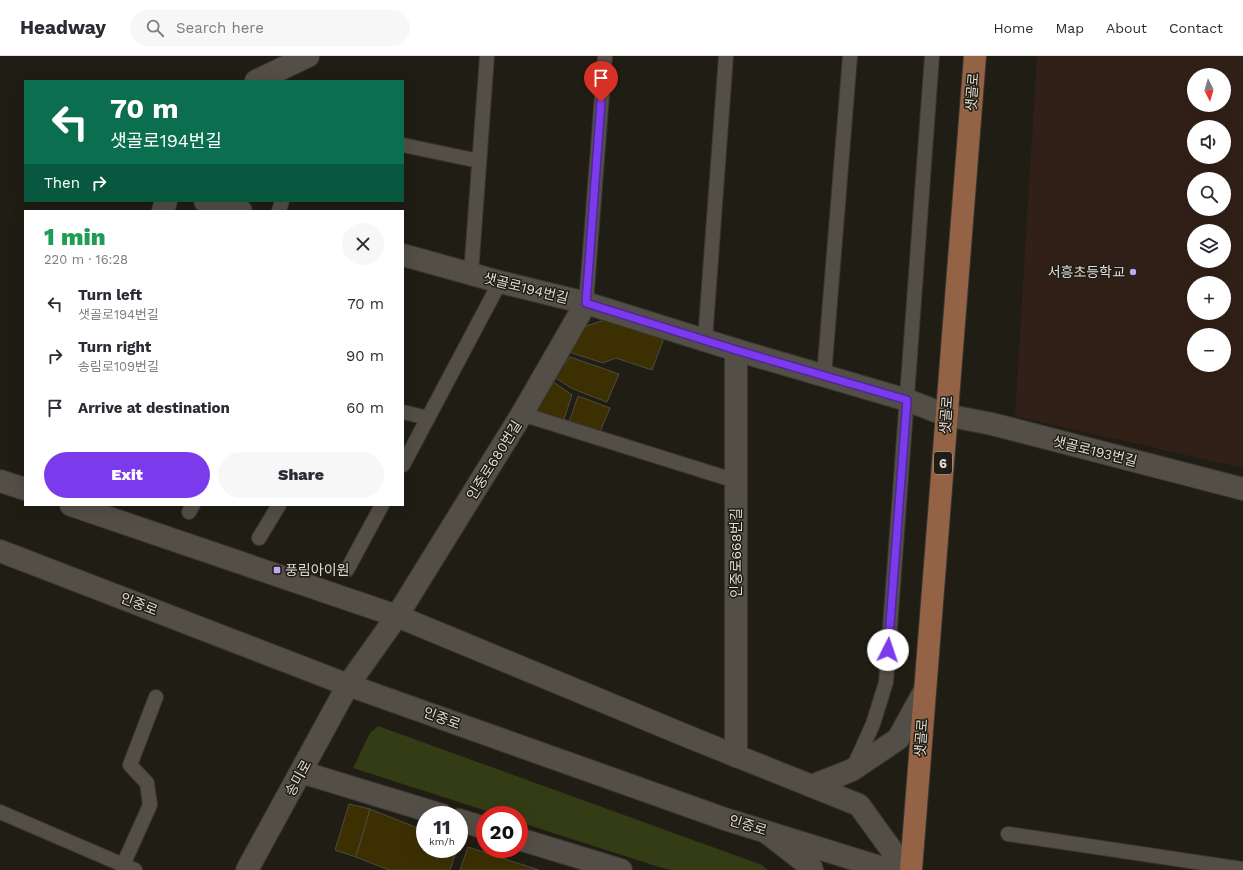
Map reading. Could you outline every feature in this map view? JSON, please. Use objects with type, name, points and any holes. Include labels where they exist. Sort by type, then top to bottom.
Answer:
[{"type":"main road","name":"샛골로","points":[[911,870],[974,56]]},
{"type":"street","points":[[258,80],[308,56]]},
{"type":"street","points":[[208,202],[235,210]]},
{"type":"street","name":"샛골로194번길","points":[[404,258],[586,303],[736,350],[907,400],[946,415]]},
{"type":"street","name":"인중로680번길","points":[[348,685],[397,616],[522,414],[586,303]]},
{"type":"street","name":"인중로668번길","points":[[736,350],[736,756]]},
{"type":"street","name":"샛골로193번길","points":[[946,415],[992,424],[1243,489]]},
{"type":"street","points":[[0,481],[24,489]]},
{"type":"street","points":[[74,506],[397,616],[736,756],[859,805],[906,870]]},
{"type":"street","name":"인중로","points":[[0,551],[348,685],[718,816],[889,870]]},
{"type":"street","name":"송미로","points":[[247,870],[348,685]]},
{"type":"street","points":[[812,786],[852,770],[898,739],[925,690]]},
{"type":"street","points":[[301,772],[416,807]]},
{"type":"street","points":[[763,830],[811,867],[812,870]]},
{"type":"street","points":[[528,842],[621,870]]},
{"type":"lane","points":[[471,274],[487,56]]},
{"type":"lane","points":[[586,303],[605,56]]},
{"type":"lane","points":[[705,340],[726,56]]},
{"type":"lane","points":[[824,376],[850,56]]},
{"type":"lane","points":[[852,770],[874,724],[886,682],[932,56]]},
{"type":"lane","points":[[404,145],[479,161]]},
{"type":"lane","points":[[404,463],[500,282]]},
{"type":"lane","points":[[404,412],[428,418]]},
{"type":"lane","points":[[522,414],[736,481]]},
{"type":"lane","points":[[259,538],[277,506]]},
{"type":"lane","points":[[347,570],[381,506]]},
{"type":"lane","points":[[0,812],[129,867],[150,805],[147,783],[130,765],[156,698]]},
{"type":"lane","points":[[1008,834],[1243,869]]},
{"type":"shaded area","name":"서흥초등학교","points":[[1037,56],[1243,56],[1243,468],[1015,416]]},
{"type":"green space","points":[[378,726],[762,865],[768,870],[672,870],[659,867],[528,825],[528,806],[476,806],[476,808],[353,768],[370,733]]},
{"type":"building","points":[[605,320],[664,338],[652,370],[616,358],[603,363],[569,352],[586,326]]},
{"type":"building","points":[[570,357],[619,374],[607,402],[573,389],[554,377]]},
{"type":"building","points":[[552,381],[572,395],[562,425],[531,416]]},
{"type":"building","points":[[578,396],[610,408],[599,434],[568,425]]},
{"type":"building","points":[[349,804],[370,809],[356,857],[335,850]]},
{"type":"building","points":[[370,809],[416,827],[416,858],[454,858],[450,870],[389,870],[356,857]]},
{"type":"building","points":[[468,847],[476,850],[476,858],[502,858],[539,870],[460,870],[464,858],[468,858]]},
{"type":"place","name":"서흥초등학교","points":[[1133,272]]},
{"type":"place","name":"풍림아이원","points":[[277,570]]},
{"type":"route","points":[[601,102],[586,303],[736,350],[907,400],[888,650]]}]
